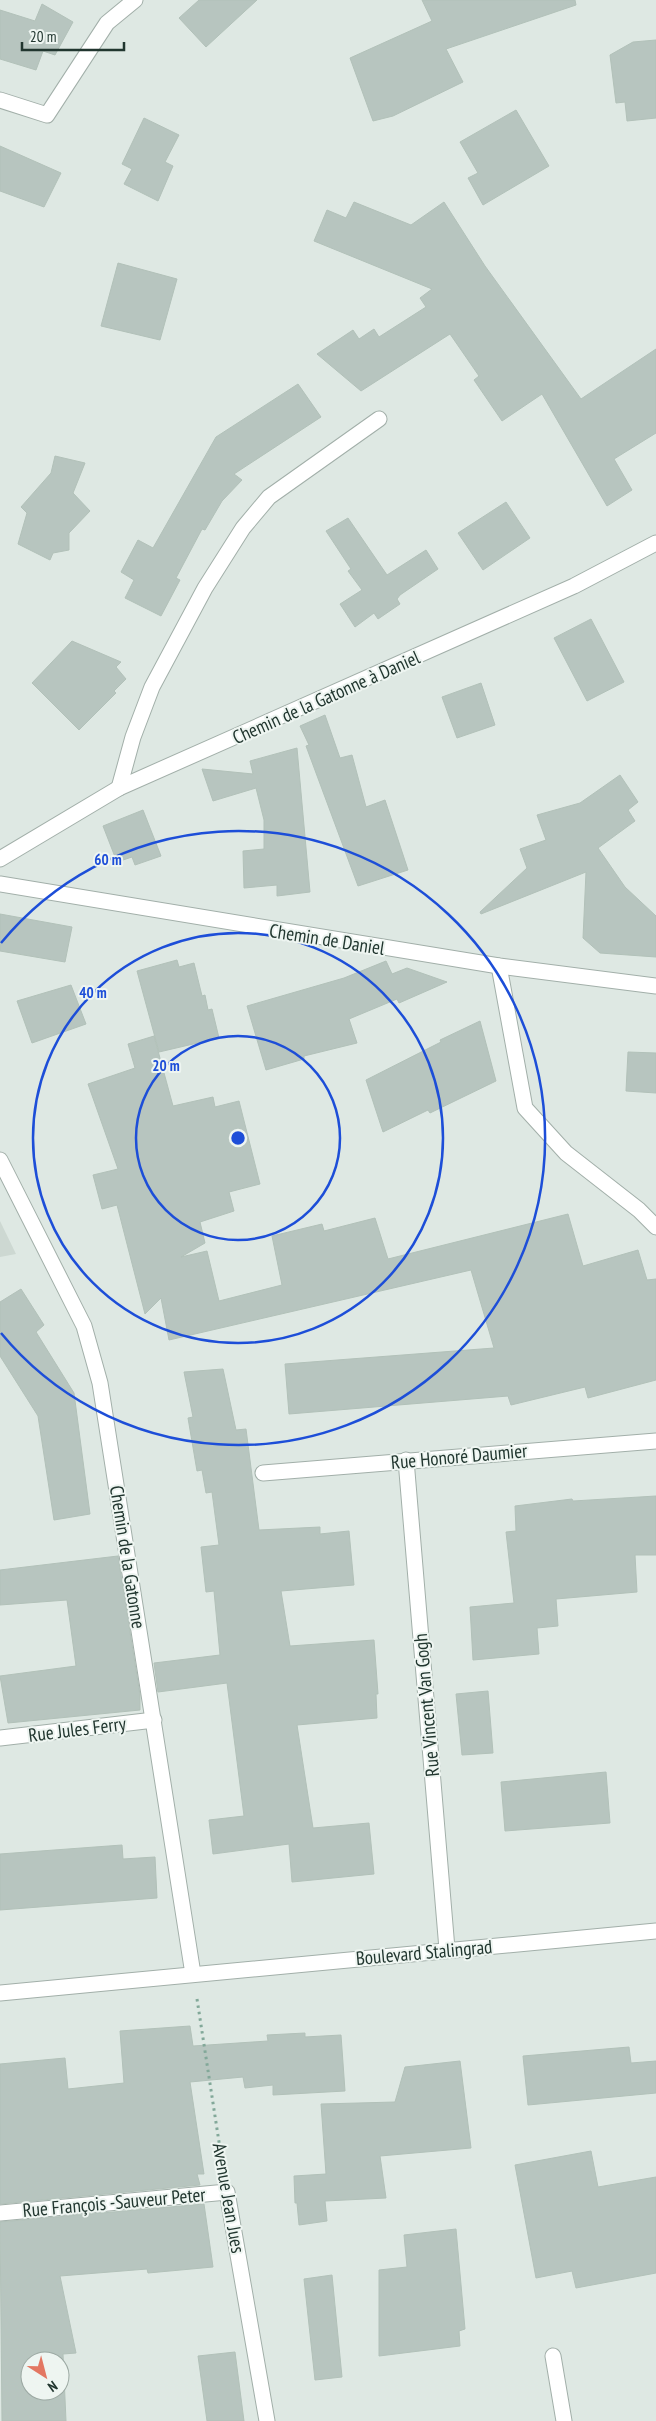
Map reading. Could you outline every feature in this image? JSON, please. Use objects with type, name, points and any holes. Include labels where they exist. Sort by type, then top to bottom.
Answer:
[{"type":"street","points":[[0,100],[47,114],[107,23],[135,0]]},
{"type":"street","points":[[118,788],[133,737],[152,687],[205,588],[243,528],[269,497],[379,419]]},
{"type":"street","name":"Chemin de la Gatonne à Daniel","points":[[0,859],[118,788],[566,590],[656,543]]},
{"type":"street","name":"Chemin de Daniel","points":[[0,884],[145,910],[499,966],[656,986]]},
{"type":"street","points":[[499,966],[525,1108],[566,1153],[639,1210],[656,1227]]},
{"type":"street","name":"Chemin de la Gatonne","points":[[0,1160],[84,1326],[97,1374],[154,1720],[193,1974]]},
{"type":"street","name":"Rue Honoré Daumier","points":[[263,1473],[656,1441]]},
{"type":"street","name":"Rue Vincent Van Gogh","points":[[406,1460],[447,1949]]},
{"type":"street","name":"Rue Jules Ferry","points":[[0,1738],[154,1720]]},
{"type":"street","name":"Boulevard Stalingrad","points":[[0,1993],[447,1949],[656,1931]]},
{"type":"street","name":"Rue François -Sauveur Peter","points":[[0,2213],[227,2192]]},
{"type":"street","name":"Avenue Jean Jues","points":[[227,2192],[268,2421]]},
{"type":"street","points":[[553,2356],[564,2421]]},
{"type":"path","name":"Avenue Jean Jues","points":[[193,1974],[227,2192]]},
{"type":"shaded area","points":[[0,1221],[16,1254],[0,1257]]},
{"type":"building","points":[[199,0],[257,0],[206,47],[179,18]]},
{"type":"building","points":[[422,0],[575,0],[576,5],[446,49],[463,82],[393,116],[373,121],[350,58],[432,21]]},
{"type":"building","points":[[42,4],[73,22],[55,55],[43,51],[36,70],[0,59],[0,10],[35,21]]},
{"type":"building","points":[[656,40],[656,118],[627,121],[625,102],[616,103],[610,55],[633,42]]},
{"type":"building","points":[[516,110],[549,166],[483,205],[468,178],[478,173],[460,142]]},
{"type":"building","points":[[144,118],[179,135],[165,162],[173,166],[158,201],[124,184],[132,169],[122,164]]},
{"type":"building","points":[[0,146],[61,173],[44,207],[0,191]]},
{"type":"building","points":[[354,202],[411,225],[444,202],[485,266],[581,399],[656,349],[656,433],[614,459],[632,490],[607,506],[542,394],[502,421],[474,380],[479,376],[450,334],[361,391],[317,354],[353,330],[359,339],[374,329],[379,337],[426,307],[420,298],[432,289],[314,241],[327,210],[346,218]]},
{"type":"building","points":[[118,263],[177,279],[160,340],[101,326]]},
{"type":"building","points":[[298,384],[321,417],[234,474],[242,480],[222,501],[205,530],[202,529],[176,578],[180,580],[161,616],[125,598],[134,580],[121,572],[138,540],[153,548],[216,437]]},
{"type":"building","points":[[55,456],[85,463],[73,493],[90,511],[69,533],[69,550],[53,553],[50,560],[18,544],[27,513],[21,507],[51,473]]},
{"type":"building","points":[[506,502],[530,538],[483,570],[458,533]]},
{"type":"building","points":[[348,518],[387,575],[426,550],[438,569],[400,595],[397,599],[400,604],[378,619],[374,613],[355,627],[340,604],[362,590],[348,571],[351,569],[326,531]]},
{"type":"building","points":[[591,619],[624,682],[587,701],[554,638]]},
{"type":"building","points":[[72,641],[121,662],[116,667],[126,679],[114,691],[116,693],[79,730],[32,683]]},
{"type":"building","points":[[481,683],[495,725],[457,738],[442,697]]},
{"type":"building","points":[[325,715],[340,758],[352,755],[366,807],[385,800],[408,870],[358,886],[306,746],[309,745],[300,726]]},
{"type":"building","points":[[297,748],[310,892],[277,896],[277,885],[244,888],[243,851],[264,849],[264,820],[256,788],[213,801],[202,769],[253,774],[250,761]]},
{"type":"building","points":[[620,775],[638,802],[628,810],[635,821],[598,848],[625,887],[656,916],[656,957],[600,953],[583,938],[586,872],[481,914],[480,912],[527,868],[520,849],[546,840],[537,815],[580,803]]},
{"type":"building","points":[[143,810],[161,856],[135,865],[132,857],[117,862],[103,826]]},
{"type":"building","points":[[0,914],[72,927],[65,962],[0,951]]},
{"type":"building","points":[[177,960],[179,967],[194,963],[202,996],[205,995],[208,1010],[212,1009],[219,1038],[159,1052],[137,971]]},
{"type":"building","points":[[386,961],[392,974],[407,968],[447,982],[399,1003],[397,999],[349,1019],[357,1043],[304,1056],[304,1059],[266,1070],[247,1006],[344,978]]},
{"type":"building","points":[[71,985],[86,1024],[32,1043],[17,1001]]},
{"type":"building","points":[[480,1021],[496,1081],[430,1113],[428,1110],[383,1132],[366,1080],[441,1042],[440,1040]]},
{"type":"building","points":[[154,1036],[173,1106],[213,1097],[215,1107],[239,1101],[260,1184],[229,1192],[234,1211],[200,1222],[205,1243],[181,1257],[207,1251],[219,1301],[282,1285],[272,1236],[322,1224],[324,1231],[375,1218],[388,1259],[568,1214],[583,1266],[638,1250],[647,1280],[656,1279],[656,1380],[588,1398],[585,1387],[511,1405],[508,1396],[289,1414],[285,1364],[494,1348],[471,1270],[169,1340],[161,1298],[145,1314],[117,1205],[102,1209],[93,1175],[118,1169],[88,1084],[135,1068],[128,1044]]},
{"type":"building","points":[[628,1052],[656,1053],[656,1093],[626,1091]]},
{"type":"building","points":[[21,1289],[44,1325],[36,1332],[74,1393],[90,1514],[54,1520],[38,1416],[0,1356],[0,1302]]},
{"type":"building","points":[[223,1369],[236,1430],[246,1429],[259,1530],[320,1527],[320,1534],[349,1531],[354,1585],[281,1591],[290,1646],[374,1640],[378,1694],[376,1694],[377,1718],[297,1725],[313,1828],[369,1823],[374,1874],[292,1882],[289,1844],[213,1854],[209,1820],[244,1816],[227,1683],[158,1692],[154,1663],[220,1655],[214,1591],[206,1592],[201,1547],[219,1545],[212,1492],[206,1493],[202,1470],[197,1471],[188,1418],[193,1417],[184,1372]]},
{"type":"building","points":[[656,1496],[656,1555],[635,1555],[637,1592],[556,1599],[558,1626],[537,1628],[539,1654],[473,1660],[470,1607],[514,1603],[506,1532],[516,1531],[515,1506],[572,1499],[573,1501]]},
{"type":"building","points":[[118,1556],[140,1695],[140,1710],[8,1723],[0,1676],[76,1666],[67,1600],[0,1605],[0,1570]]},
{"type":"building","points":[[488,1691],[493,1753],[462,1755],[456,1694]]},
{"type":"building","points":[[606,1772],[610,1823],[505,1831],[501,1782]]},
{"type":"building","points":[[122,1845],[123,1859],[155,1857],[157,1898],[0,1910],[0,1854]]},
{"type":"building","points":[[190,2026],[193,2046],[268,2041],[267,2035],[305,2033],[305,2037],[341,2035],[345,2091],[273,2095],[273,2085],[245,2088],[243,2077],[190,2082],[204,2174],[197,2174],[200,2185],[0,2204],[0,2064],[65,2058],[68,2089],[124,2083],[120,2031]]},
{"type":"building","points":[[629,2047],[631,2063],[656,2061],[656,2093],[528,2105],[523,2056]]},
{"type":"building","points":[[460,2061],[471,2148],[380,2156],[386,2198],[325,2201],[327,2221],[299,2225],[297,2203],[295,2203],[294,2176],[326,2174],[321,2104],[395,2102],[405,2067]]},
{"type":"building","points":[[591,2151],[598,2187],[656,2177],[656,2273],[576,2288],[572,2271],[536,2278],[515,2165]]},
{"type":"building","points":[[204,2204],[213,2267],[148,2273],[147,2269],[60,2276],[76,2353],[70,2353],[70,2351],[20,2351],[20,2401],[65,2401],[66,2421],[2,2421],[0,2222]]},
{"type":"building","points":[[456,2229],[465,2329],[459,2331],[460,2346],[379,2356],[379,2270],[407,2267],[404,2235]]},
{"type":"building","points":[[332,2275],[342,2377],[315,2380],[304,2279]]},
{"type":"building","points":[[235,2352],[244,2421],[207,2421],[198,2356]]}]
